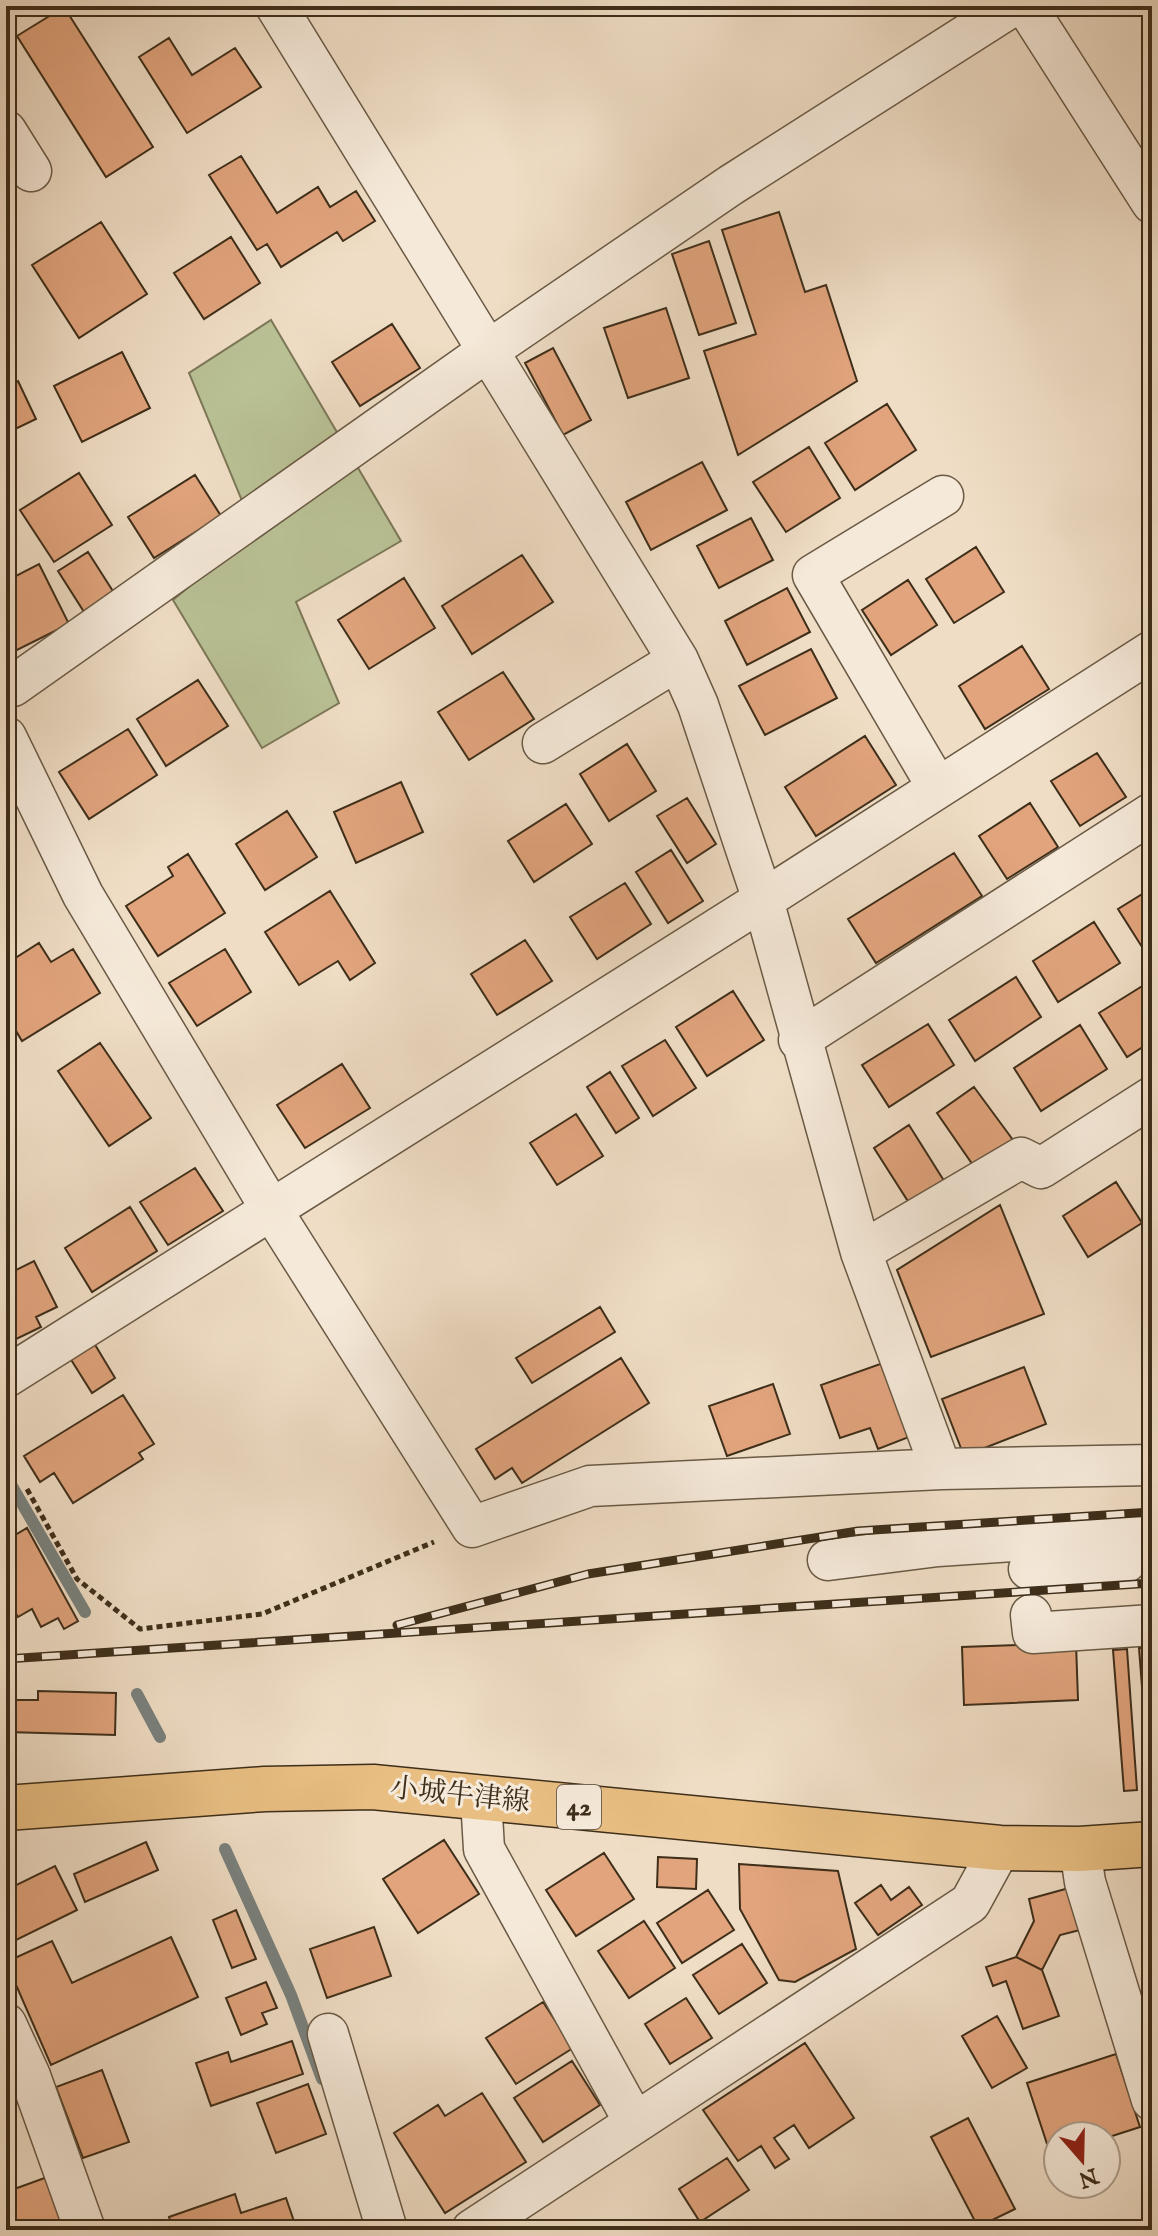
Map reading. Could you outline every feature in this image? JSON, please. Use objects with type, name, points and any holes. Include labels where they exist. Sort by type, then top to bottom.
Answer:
[{"type":"main road","name":"小城牛津線","points":[[6,1808],[265,1789],[373,1787],[1000,1848],[1080,1849],[1152,1844]]},
{"type":"street","points":[[276,6],[678,660],[698,705],[763,900],[799,1040],[861,1252],[941,1469]]},
{"type":"street","points":[[8,685],[731,185],[1012,6]]},
{"type":"street","points":[[1026,6],[1152,203]]},
{"type":"street","points":[[6,131],[31,171]]},
{"type":"street","points":[[938,788],[813,575],[943,496]]},
{"type":"street","points":[[6,1377],[1152,651]]},
{"type":"street","points":[[543,743],[678,660]]},
{"type":"street","points":[[6,737],[83,895],[271,1209],[472,1527],[590,1486],[941,1469],[1152,1465]]},
{"type":"street","points":[[799,1040],[1152,813]]},
{"type":"street","points":[[861,1252],[1021,1158],[1041,1168],[1152,1097]]},
{"type":"street","points":[[828,1560],[938,1546],[1032,1553],[1152,1532]]},
{"type":"street","points":[[1032,1553],[1040,1614],[1033,1633],[1152,1625]]},
{"type":"street","points":[[1040,1614],[1152,1607]]},
{"type":"street","points":[[481,1798],[484,1849],[635,2123]]},
{"type":"street","points":[[472,2230],[970,1903],[1000,1848]]},
{"type":"street","points":[[1080,1849],[1085,1882],[1152,2100]]},
{"type":"street","points":[[6,2024],[30,2076],[85,2230]]},
{"type":"street","points":[[328,2034],[387,2230]]},
{"type":"path","points":[[27,1489],[77,1579],[140,1629],[262,1614],[472,1527]]},
{"type":"green space","points":[[271,320],[401,541],[296,602],[339,703],[262,748],[173,600],[255,532],[189,373]]},
{"type":"building","points":[[64,7],[153,147],[106,177],[17,36]]},
{"type":"building","points":[[169,38],[192,75],[235,48],[261,87],[187,133],[139,57]]},
{"type":"building","points":[[1152,124],[1152,146],[1142,130]]},
{"type":"building","points":[[241,156],[277,213],[318,187],[330,207],[356,191],[375,221],[343,241],[337,232],[281,267],[267,244],[257,250],[209,175]]},
{"type":"building","points":[[779,212],[805,292],[826,285],[857,381],[738,455],[704,351],[756,334],[722,230]]},
{"type":"building","points":[[101,222],[147,294],[79,338],[32,265]]},
{"type":"building","points":[[231,237],[260,283],[204,319],[174,273]]},
{"type":"building","points":[[709,241],[736,323],[699,335],[672,254]]},
{"type":"building","points":[[666,308],[689,378],[628,398],[604,328]]},
{"type":"building","points":[[392,324],[420,368],[360,406],[332,362]]},
{"type":"building","points":[[553,348],[591,420],[563,435],[525,363]]},
{"type":"building","points":[[122,352],[150,408],[82,442],[54,386]]},
{"type":"building","points":[[18,381],[36,419],[9,432],[6,387]]},
{"type":"building","points":[[887,404],[916,450],[855,490],[825,443]]},
{"type":"building","points":[[809,447],[840,498],[786,532],[753,482]]},
{"type":"building","points":[[702,462],[727,510],[651,550],[626,502]]},
{"type":"building","points":[[79,473],[112,525],[54,562],[20,510]]},
{"type":"building","points":[[195,475],[221,516],[154,558],[128,517]]},
{"type":"building","points":[[751,518],[773,560],[719,588],[697,546]]},
{"type":"building","points":[[976,547],[1004,592],[954,623],[926,579]]},
{"type":"building","points":[[88,552],[116,596],[86,615],[58,571]]},
{"type":"building","points":[[522,555],[553,602],[472,654],[442,606]]},
{"type":"building","points":[[39,564],[69,624],[9,654],[6,581]]},
{"type":"building","points":[[404,578],[435,628],[369,669],[338,620]]},
{"type":"building","points":[[908,580],[937,625],[891,655],[862,610]]},
{"type":"building","points":[[787,588],[810,632],[747,665],[725,621]]},
{"type":"building","points":[[1022,646],[1049,689],[985,729],[959,686]]},
{"type":"building","points":[[811,649],[837,698],[765,735],[739,686]]},
{"type":"building","points":[[503,672],[534,719],[469,760],[438,712]]},
{"type":"building","points":[[198,680],[228,726],[166,766],[137,719]]},
{"type":"building","points":[[128,729],[157,775],[89,819],[59,772]]},
{"type":"building","points":[[865,736],[896,785],[816,836],[785,787]]},
{"type":"building","points":[[627,744],[656,791],[609,821],[580,774]]},
{"type":"building","points":[[1097,753],[1126,797],[1080,826],[1051,781]]},
{"type":"building","points":[[401,782],[423,832],[356,863],[334,812]]},
{"type":"building","points":[[687,798],[716,844],[687,863],[657,816]]},
{"type":"building","points":[[1030,803],[1058,847],[1007,879],[979,836]]},
{"type":"building","points":[[566,804],[592,844],[534,882],[508,841]]},
{"type":"building","points":[[287,811],[317,857],[265,890],[236,844]]},
{"type":"building","points":[[671,850],[703,901],[668,923],[636,872]]},
{"type":"building","points":[[954,853],[982,896],[876,963],[848,919]]},
{"type":"building","points":[[188,854],[225,913],[158,956],[126,906],[173,876],[168,867]]},
{"type":"building","points":[[625,883],[651,924],[597,959],[570,917]]},
{"type":"building","points":[[1152,888],[1152,941],[1142,947],[1118,909]]},
{"type":"building","points":[[330,891],[375,963],[350,980],[338,961],[299,985],[265,932]]},
{"type":"building","points":[[1094,922],[1120,963],[1058,1002],[1033,961]]},
{"type":"building","points":[[525,940],[552,981],[497,1015],[471,974]]},
{"type":"building","points":[[39,943],[51,962],[73,949],[100,993],[22,1041],[6,1014],[6,964]]},
{"type":"building","points":[[225,949],[251,992],[197,1026],[169,983]]},
{"type":"building","points":[[1016,977],[1041,1017],[975,1061],[949,1020]]},
{"type":"building","points":[[1152,980],[1152,1041],[1127,1057],[1099,1013]]},
{"type":"building","points":[[733,991],[764,1040],[707,1076],[676,1027]]},
{"type":"building","points":[[928,1024],[954,1065],[889,1107],[862,1065]]},
{"type":"building","points":[[1080,1025],[1107,1069],[1041,1111],[1014,1068]]},
{"type":"building","points":[[665,1040],[696,1088],[653,1116],[622,1066]]},
{"type":"building","points":[[100,1043],[151,1118],[109,1146],[58,1071]]},
{"type":"building","points":[[342,1064],[370,1108],[305,1148],[277,1105]]},
{"type":"building","points":[[610,1072],[639,1118],[616,1133],[587,1087]]},
{"type":"building","points":[[974,1087],[1013,1140],[975,1168],[937,1113]]},
{"type":"building","points":[[576,1114],[603,1156],[557,1185],[530,1143]]},
{"type":"building","points":[[909,1125],[946,1184],[911,1206],[874,1148]]},
{"type":"building","points":[[195,1168],[223,1211],[168,1245],[140,1202]]},
{"type":"building","points":[[1116,1182],[1142,1223],[1088,1257],[1063,1216]]},
{"type":"building","points":[[1000,1205],[1044,1314],[931,1357],[897,1270]]},
{"type":"building","points":[[130,1207],[157,1251],[92,1292],[65,1248]]},
{"type":"building","points":[[34,1261],[57,1307],[36,1317],[41,1327],[6,1344],[6,1275]]},
{"type":"building","points":[[600,1307],[615,1332],[532,1383],[516,1358]]},
{"type":"building","points":[[94,1343],[115,1378],[92,1393],[70,1358]]},
{"type":"building","points":[[621,1358],[649,1403],[522,1483],[512,1468],[495,1479],[476,1449]]},
{"type":"building","points":[[883,1363],[909,1437],[878,1449],[870,1428],[840,1438],[821,1385]]},
{"type":"building","points":[[1024,1367],[1046,1424],[964,1456],[942,1399]]},
{"type":"building","points":[[773,1384],[790,1434],[727,1456],[709,1406]]},
{"type":"building","points":[[123,1395],[154,1444],[139,1453],[143,1459],[73,1503],[54,1473],[40,1482],[24,1456]]},
{"type":"building","points":[[9,1523],[15,1535],[27,1528],[78,1621],[64,1629],[58,1618],[41,1627],[32,1609],[18,1617],[13,1609],[6,1612]]},
{"type":"building","points":[[1076,1643],[1078,1700],[964,1705],[962,1647]]},
{"type":"building","points":[[1139,1648],[1152,1648],[1152,1725],[1145,1726]]},
{"type":"building","points":[[1127,1649],[1137,1790],[1124,1791],[1113,1650]]},
{"type":"building","points":[[38,1691],[116,1693],[115,1735],[6,1732],[6,1700],[38,1700]]},
{"type":"building","points":[[1152,1735],[1152,1789],[1150,1789],[1146,1736]]},
{"type":"building","points":[[444,1840],[479,1894],[418,1933],[383,1879]]},
{"type":"building","points":[[146,1842],[158,1870],[85,1902],[74,1874]]},
{"type":"building","points":[[604,1853],[634,1899],[576,1936],[546,1890]]},
{"type":"building","points":[[658,1857],[697,1859],[696,1889],[657,1887]]},
{"type":"building","points":[[739,1864],[838,1871],[856,1949],[795,1982],[779,1980],[740,1909]]},
{"type":"building","points":[[55,1866],[77,1910],[6,1945],[6,1890]]},
{"type":"building","points":[[881,1885],[891,1900],[909,1887],[922,1905],[878,1935],[855,1903]]},
{"type":"building","points":[[1069,1888],[1080,1930],[1060,1935],[1042,1970],[1016,1957],[1034,1921],[1029,1899]]},
{"type":"building","points":[[708,1890],[734,1930],[682,1963],[657,1923]]},
{"type":"building","points":[[236,1910],[256,1959],[232,1968],[213,1920]]},
{"type":"building","points":[[644,1921],[675,1968],[629,1998],[598,1951]]},
{"type":"building","points":[[374,1927],[391,1976],[327,1998],[310,1949]]},
{"type":"building","points":[[171,1937],[198,1997],[51,2065],[6,1962],[52,1941],[72,1983]]},
{"type":"building","points":[[742,1944],[767,1983],[719,2014],[693,1975]]},
{"type":"building","points":[[1016,1957],[1042,1970],[1059,2016],[1023,2029],[1006,1981],[993,1986],[986,1967]]},
{"type":"building","points":[[266,1982],[277,2008],[262,2013],[267,2024],[241,2035],[226,1998]]},
{"type":"building","points":[[686,1998],[712,2038],[670,2064],[645,2024]]},
{"type":"building","points":[[543,2002],[573,2048],[516,2084],[486,2038]]},
{"type":"building","points":[[997,2016],[1027,2068],[992,2088],[962,2036]]},
{"type":"building","points":[[292,2041],[303,2074],[211,2106],[196,2063],[228,2052],[231,2062]]},
{"type":"building","points":[[805,2043],[854,2118],[809,2148],[794,2125],[774,2138],[789,2159],[775,2168],[761,2146],[738,2161],[703,2110]]},
{"type":"building","points":[[1116,2054],[1140,2127],[1122,2133],[1122,2120],[1042,2120],[1042,2129],[1027,2083]]},
{"type":"building","points":[[572,2061],[600,2105],[543,2142],[514,2098]]},
{"type":"building","points":[[102,2070],[129,2142],[83,2158],[56,2087]]},
{"type":"building","points":[[308,2084],[326,2134],[276,2153],[257,2103]]},
{"type":"building","points":[[482,2093],[526,2162],[445,2213],[394,2133],[438,2105],[445,2116]]},
{"type":"building","points":[[968,2118],[1015,2209],[978,2227],[931,2137]]},
{"type":"building","points":[[727,2158],[749,2190],[700,2222],[679,2189]]},
{"type":"building","points":[[50,2176],[66,2219],[37,2230],[6,2230],[6,2192]]},
{"type":"building","points":[[235,2194],[241,2213],[286,2198],[297,2230],[173,2230],[169,2217]]},
{"type":"waterway","points":[[6,1476],[85,1612]]},
{"type":"waterway","points":[[137,1694],[160,1737]]},
{"type":"waterway","points":[[225,1849],[291,1995],[322,2079]]},
{"type":"railway","points":[[397,1625],[588,1574],[858,1531],[1152,1512]]},
{"type":"railway","points":[[6,1659],[1152,1583]]}]
